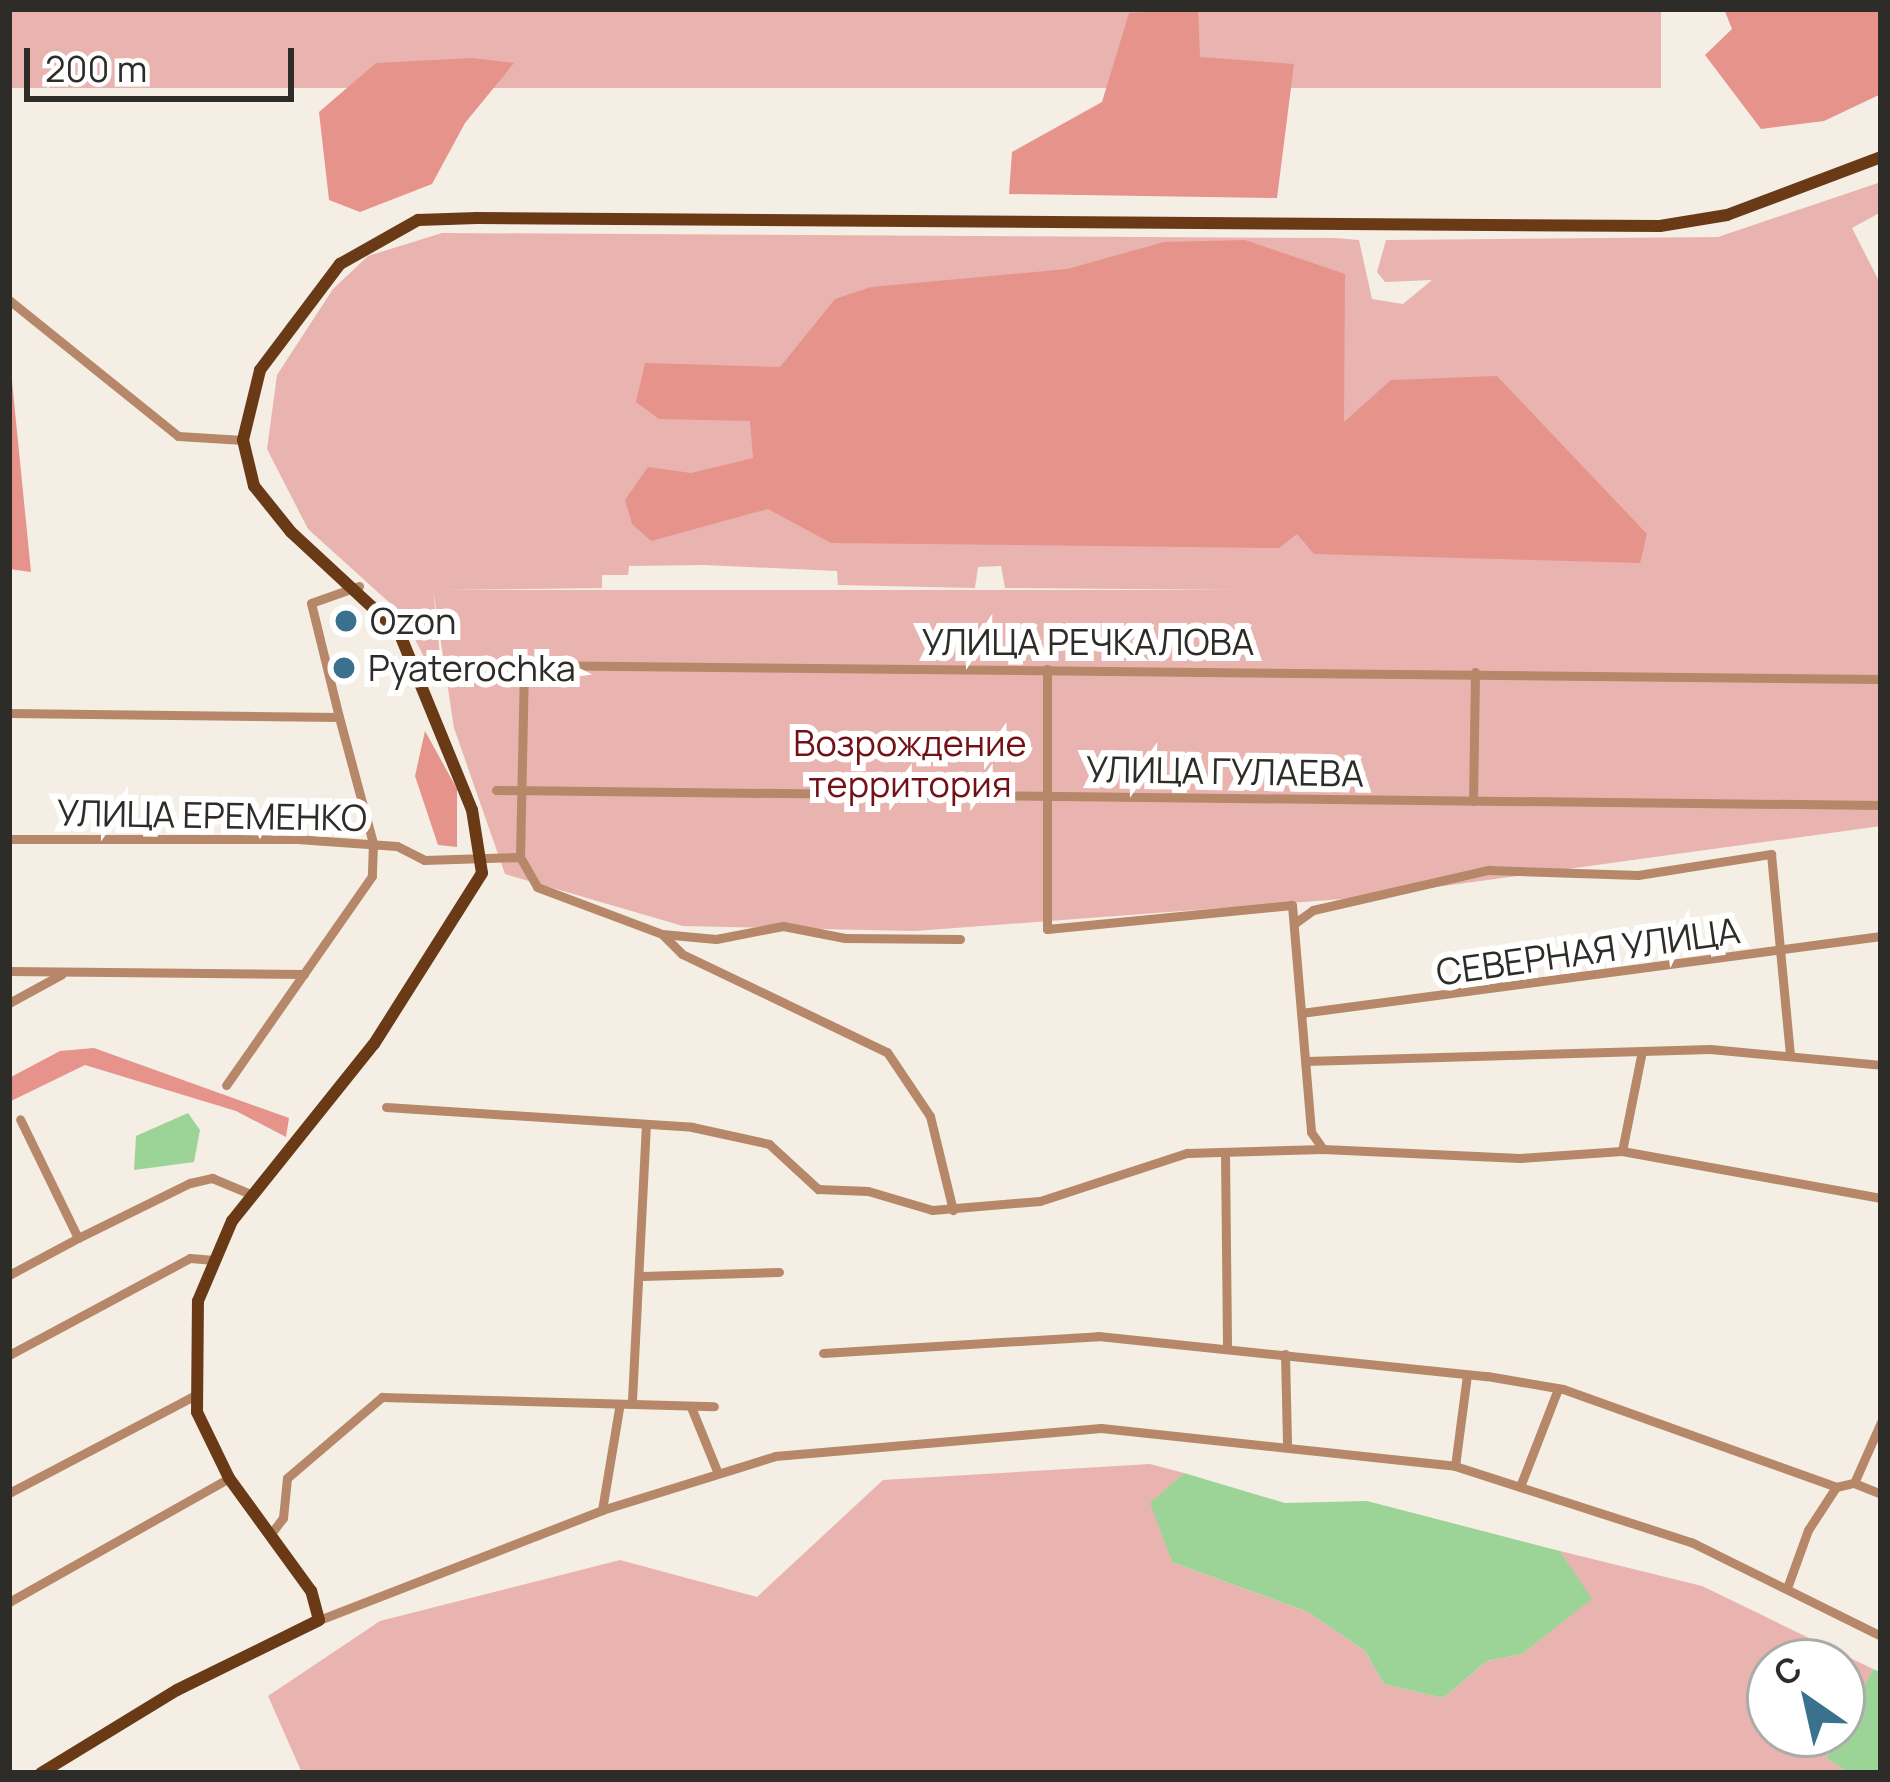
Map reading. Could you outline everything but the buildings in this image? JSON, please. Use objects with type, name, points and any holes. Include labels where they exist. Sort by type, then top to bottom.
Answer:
[{"type":"main road","points":[[41,1773],[177,1690],[319,1620],[270,1534],[230,1478],[192,1397],[194,1325],[211,1260],[253,1195],[405,999],[477,885],[482,857],[424,684],[388,615],[266,502],[243,440],[260,370],[340,264],[418,220],[1594,230],[1727,215],[1881,158]]},
{"type":"street","points":[[9,300],[178,436],[243,440]]},
{"type":"street","points":[[226,1085],[371,876],[373,843],[311,602],[359,586]]},
{"type":"street","name":"УЛИЦА РЕЧКАЛОВА","points":[[520,857],[524,665],[1881,679]]},
{"type":"street","points":[[1047,669],[1047,929],[1292,905],[1311,1132],[1323,1149]]},
{"type":"street","points":[[1473,801],[1474,672]]},
{"type":"street","points":[[9,713],[339,717]]},
{"type":"street","name":"УЛИЦА ГУЛАЕВА","points":[[496,790],[1881,805]]},
{"type":"street","name":"УЛИЦА ЕРЕМЕНКО","points":[[9,839],[373,843],[424,860],[482,857]]},
{"type":"street","points":[[1295,923],[1383,891],[1520,866],[1638,875],[1771,854],[1785,950],[1790,1054]]},
{"type":"street","points":[[482,857],[520,857],[537,887],[662,934],[716,939],[783,926],[845,938],[960,939]]},
{"type":"street","points":[[662,934],[682,953],[887,1052],[930,1116],[952,1210]]},
{"type":"street","name":"СЕВЕРНАЯ УЛИЦА","points":[[1301,1013],[1881,936]]},
{"type":"street","points":[[9,971],[304,974]]},
{"type":"street","points":[[9,1004],[67,971]]},
{"type":"street","points":[[1306,1060],[1642,1052],[1790,1054],[1881,1065]]},
{"type":"street","points":[[1622,1150],[1642,1052]]},
{"type":"street","points":[[386,1107],[646,1124],[769,1144],[818,1189],[952,1210],[1040,1201],[1187,1153],[1323,1149],[1520,1159],[1622,1150],[1881,1198]]},
{"type":"street","points":[[20,1119],[77,1238]]},
{"type":"street","points":[[632,1400],[642,1276],[646,1124]]},
{"type":"street","points":[[1225,1152],[1227,1348]]},
{"type":"street","points":[[9,1275],[190,1183],[212,1178],[253,1195]]},
{"type":"street","points":[[9,1355],[190,1258],[211,1260]]},
{"type":"street","points":[[642,1276],[779,1272]]},
{"type":"street","points":[[823,1353],[1098,1336],[1467,1375],[1557,1390],[1794,1464],[1836,1487],[1854,1483],[1881,1494]]},
{"type":"street","points":[[1285,1354],[1287,1443]]},
{"type":"street","points":[[1455,1466],[1467,1375]]},
{"type":"street","points":[[1521,1484],[1557,1390]]},
{"type":"street","points":[[9,1493],[192,1397]]},
{"type":"street","points":[[270,1534],[283,1518],[287,1478],[382,1397],[619,1408],[632,1400],[714,1406]]},
{"type":"street","points":[[691,1407],[717,1471]]},
{"type":"street","points":[[602,1510],[619,1408]]},
{"type":"street","points":[[1854,1483],[1881,1422]]},
{"type":"street","points":[[319,1620],[602,1510],[717,1471],[859,1444],[1023,1430],[1287,1443],[1455,1466],[1690,1542],[1881,1636]]},
{"type":"street","points":[[9,1602],[230,1478]]},
{"type":"street","points":[[1786,1588],[1836,1487]]},
{"type":"green space","points":[[9,9],[1661,9],[1661,88],[9,88]]},
{"type":"green space","name":"Возрождение территория","points":[[1881,182],[1881,212],[1852,228],[1881,285],[1881,826],[1356,898],[915,931],[683,926],[505,874],[454,728],[433,590],[440,656],[424,657],[402,614],[308,529],[267,449],[277,375],[333,289],[368,256],[442,233],[1335,238],[1359,240],[1372,299],[1403,304],[1432,280],[1385,282],[1377,272],[1386,240],[1718,237]],"holes":[[[629,566],[837,571],[838,585],[975,588],[978,567],[1001,566],[1005,588],[1238,590],[440,590],[602,588],[602,575],[628,575]]]},
{"type":"green space","points":[[1150,1464],[1184,1473],[1151,1503],[1172,1562],[1308,1612],[1365,1651],[1384,1684],[1443,1698],[1487,1661],[1522,1654],[1591,1599],[1560,1551],[1702,1586],[1809,1638],[1746,1638],[1746,1758],[1826,1758],[1849,1773],[302,1773],[268,1696],[380,1621],[620,1560],[757,1597],[883,1480]]},
{"type":"shaded area","points":[[1198,9],[1200,57],[1294,64],[1277,198],[1009,194],[1012,152],[1102,102],[1129,13]]},
{"type":"shaded area","points":[[1724,9],[1880,9],[1881,94],[1824,121],[1761,129],[1705,55],[1732,29]]},
{"type":"shaded area","points":[[472,58],[514,63],[465,123],[432,184],[360,212],[329,200],[319,112],[376,63]]},
{"type":"shaded area","points":[[1245,240],[1345,274],[1344,422],[1391,380],[1497,376],[1647,534],[1640,563],[1314,554],[1297,534],[1279,548],[831,543],[768,509],[651,541],[632,524],[625,500],[648,467],[691,473],[753,458],[750,421],[659,419],[636,402],[645,363],[780,367],[835,299],[871,287],[1067,269],[1164,242]]},
{"type":"shaded area","points":[[9,351],[31,572],[9,569]]},
{"type":"shaded area","points":[[425,731],[457,789],[457,847],[438,845],[415,776]]},
{"type":"shaded area","points":[[94,1048],[289,1118],[286,1137],[236,1111],[85,1065],[9,1102],[9,1078],[60,1051]]},
{"type":"shaded area","points":[[188,1113],[200,1130],[194,1162],[134,1170],[136,1136]]},
{"type":"shaded area","points":[[1184,1473],[1285,1503],[1367,1501],[1560,1551],[1592,1599],[1522,1654],[1487,1661],[1443,1698],[1384,1684],[1365,1651],[1308,1612],[1172,1562],[1150,1503]]},
{"type":"shaded area","points":[[1873,1669],[1881,1672],[1881,1773],[1849,1773],[1826,1758],[1866,1758],[1866,1682]]},
{"type":"place","name":"Ozon","points":[[346,621]]},
{"type":"place","name":"Pyaterochka","points":[[344,668]]}]
